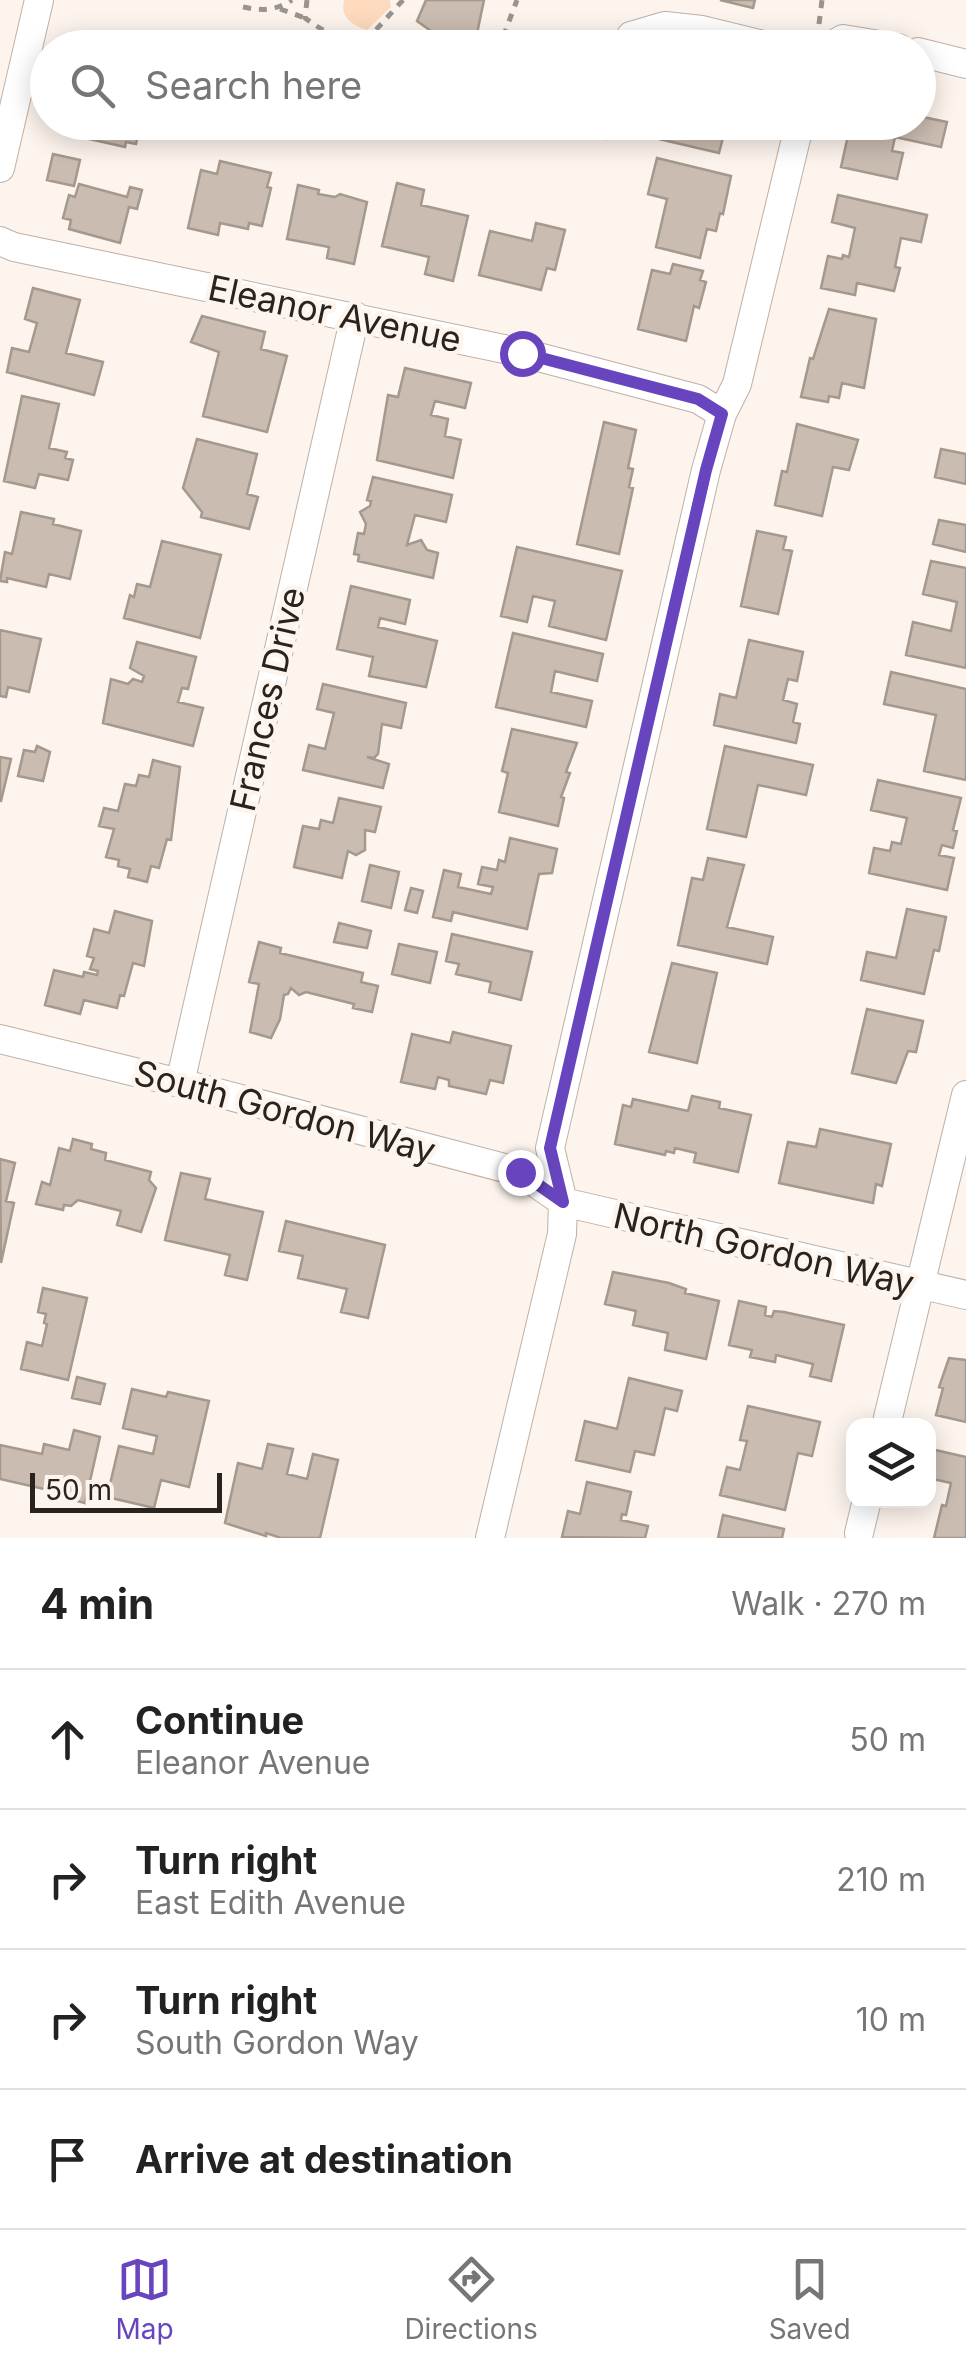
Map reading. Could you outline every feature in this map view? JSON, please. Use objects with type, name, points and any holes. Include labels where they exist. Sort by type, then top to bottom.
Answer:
[{"type":"street","points":[[33,30],[40,0]]},
{"type":"street","points":[[652,30],[666,26],[702,30]]},
{"type":"street","points":[[0,168],[30,42]]},
{"type":"street","points":[[936,56],[966,64]]},
{"type":"street","points":[[490,1538],[562,1234],[563,1202],[550,1148],[706,470],[722,414],[737,384],[796,140]]},
{"type":"street","name":"Eleanor Avenue","points":[[0,241],[522,353],[698,399],[722,414]]},
{"type":"street","name":"Frances Drive","points":[[180,1083],[354,316]]},
{"type":"street","name":"South Gordon Way","points":[[0,1039],[520,1172],[563,1202]]},
{"type":"street","points":[[888,1418],[966,1095]]},
{"type":"street","name":"North Gordon Way","points":[[563,1202],[966,1296]]},
{"type":"street","points":[[858,1533],[865,1508]]},
{"type":"path","points":[[242,7],[279,8],[292,0]]},
{"type":"path","points":[[305,18],[306,0]]},
{"type":"path","points":[[376,30],[402,0]]},
{"type":"path","points":[[506,30],[517,0]]},
{"type":"path","points":[[279,8],[322,30]]},
{"type":"shaded area","points":[[344,0],[390,0],[391,7],[367,30],[348,20]]},
{"type":"building","points":[[426,0],[484,0],[478,30],[430,30],[417,21]]},
{"type":"building","points":[[720,0],[755,0],[753,8]]},
{"type":"building","points":[[936,120],[947,122],[941,147],[909,140],[936,140]]},
{"type":"building","points":[[94,140],[137,140],[136,144],[126,142],[125,147]]},
{"type":"building","points":[[663,140],[722,140],[719,153]]},
{"type":"building","points":[[847,140],[894,140],[892,151],[903,153],[897,179],[841,167]]},
{"type":"building","points":[[53,154],[80,160],[74,186],[47,180]]},
{"type":"building","points":[[657,158],[731,176],[723,214],[720,213],[716,231],[707,229],[700,258],[656,247],[667,199],[648,194]]},
{"type":"building","points":[[220,161],[271,173],[262,226],[249,223],[248,229],[220,223],[218,235],[188,228],[201,170],[217,174]]},
{"type":"building","points":[[397,183],[424,190],[421,205],[468,216],[453,281],[425,274],[429,257],[382,246]]},
{"type":"building","points":[[79,184],[127,197],[130,187],[142,190],[137,209],[129,207],[120,243],[69,229],[71,220],[63,218],[69,195],[75,197]]},
{"type":"building","points":[[298,185],[319,190],[318,194],[340,194],[367,202],[354,264],[327,258],[329,247],[287,239]]},
{"type":"building","points":[[838,195],[927,215],[921,242],[901,238],[894,291],[857,283],[855,295],[821,288],[828,256],[849,257],[855,228],[832,222]]},
{"type":"building","points":[[536,223],[565,230],[555,270],[547,268],[541,290],[479,275],[490,231],[532,241]]},
{"type":"building","points":[[673,264],[703,271],[700,280],[706,282],[699,308],[694,306],[686,341],[638,329],[652,270],[670,274]]},
{"type":"building","points":[[33,288],[80,300],[66,353],[103,362],[94,395],[7,372],[12,348],[29,352],[37,323],[25,319]]},
{"type":"building","points":[[829,309],[876,319],[864,388],[842,383],[839,398],[829,396],[828,402],[801,397],[810,358],[813,359]]},
{"type":"building","points":[[202,316],[265,332],[261,349],[287,356],[267,432],[203,416],[219,352],[191,342]]},
{"type":"building","points":[[405,368],[471,383],[465,408],[435,401],[431,415],[448,419],[445,436],[461,440],[453,478],[377,460],[388,395],[398,397]]},
{"type":"building","points":[[22,396],[59,404],[49,448],[67,452],[65,458],[73,460],[68,480],[39,474],[35,488],[4,481]]},
{"type":"building","points":[[604,422],[636,430],[628,468],[633,469],[629,487],[633,488],[619,554],[577,544]]},
{"type":"building","points":[[797,424],[858,440],[849,470],[833,467],[822,516],[775,505]]},
{"type":"building","points":[[197,439],[257,454],[247,494],[258,497],[249,529],[201,517],[202,512],[183,488]]},
{"type":"building","points":[[941,449],[966,454],[966,484],[935,477]]},
{"type":"building","points":[[373,477],[452,495],[446,522],[415,515],[407,545],[421,540],[427,550],[438,553],[433,578],[358,561],[359,555],[354,554],[358,533],[364,534],[366,524],[360,512],[370,506],[371,501],[367,500]]},
{"type":"building","points":[[21,512],[54,519],[53,524],[81,531],[70,579],[49,574],[46,587],[7,578],[7,582],[0,581],[5,552],[12,554]]},
{"type":"building","points":[[939,520],[966,525],[966,552],[933,544]]},
{"type":"building","points":[[757,531],[786,537],[783,549],[792,551],[778,614],[741,606]]},
{"type":"building","points":[[162,541],[221,555],[200,638],[124,618],[137,584],[150,587]]},
{"type":"building","points":[[517,547],[622,571],[606,640],[549,626],[555,601],[533,596],[527,622],[501,616]]},
{"type":"building","points":[[931,561],[966,568],[966,668],[906,655],[913,622],[951,631],[957,602],[923,594]]},
{"type":"building","points":[[351,586],[410,600],[405,624],[380,618],[378,627],[437,641],[426,687],[369,676],[373,657],[337,649]]},
{"type":"building","points":[[0,630],[41,639],[29,692],[8,687],[6,697],[0,696]]},
{"type":"building","points":[[513,633],[603,654],[597,681],[555,671],[551,692],[592,701],[586,727],[496,707]]},
{"type":"building","points":[[749,640],[803,652],[797,681],[788,679],[783,700],[797,704],[793,722],[800,724],[796,743],[714,725],[720,694],[736,698]]},
{"type":"building","points":[[137,642],[196,657],[188,689],[182,688],[178,702],[203,708],[193,746],[103,723],[111,679],[128,684],[133,679],[142,682],[144,676],[130,668]]},
{"type":"building","points":[[891,672],[966,689],[966,780],[924,771],[936,715],[884,704]]},
{"type":"building","points":[[323,684],[406,703],[401,728],[382,724],[378,754],[367,757],[389,764],[383,788],[303,770],[309,745],[325,749],[334,713],[317,709]]},
{"type":"building","points":[[512,729],[577,743],[566,772],[570,773],[561,797],[564,798],[558,826],[499,812],[508,773],[502,771]]},
{"type":"building","points":[[37,746],[50,752],[43,781],[18,776],[24,750],[35,752]]},
{"type":"building","points":[[725,746],[813,765],[806,795],[758,785],[746,837],[707,829]]},
{"type":"building","points":[[0,757],[11,759],[1,801],[0,801]]},
{"type":"building","points":[[153,760],[180,767],[171,840],[167,839],[159,868],[151,866],[147,882],[128,877],[130,869],[118,866],[119,860],[106,857],[114,829],[99,826],[104,808],[118,811],[125,784],[136,786],[139,775],[149,777]]},
{"type":"building","points":[[878,780],[961,798],[953,848],[942,845],[939,855],[954,858],[947,890],[869,873],[874,848],[890,851],[892,842],[901,844],[907,818],[871,810]]},
{"type":"building","points":[[339,798],[381,807],[375,832],[365,830],[365,850],[356,855],[348,851],[342,878],[294,867],[303,826],[319,829],[321,820],[333,823]]},
{"type":"building","points":[[510,838],[557,849],[552,873],[539,874],[527,929],[453,912],[451,921],[433,917],[444,870],[461,874],[458,887],[491,894],[493,887],[478,884],[482,867],[497,870],[499,860],[505,862]]},
{"type":"building","points":[[708,858],[744,865],[727,927],[773,937],[767,964],[678,945],[692,878],[703,880]]},
{"type":"building","points":[[370,865],[399,872],[391,908],[362,901]]},
{"type":"building","points":[[411,888],[423,891],[417,913],[405,910]]},
{"type":"building","points":[[907,909],[946,917],[924,994],[861,980],[867,952],[896,958]]},
{"type":"building","points":[[115,911],[152,921],[144,966],[133,963],[117,1008],[84,1000],[80,1014],[45,1005],[54,970],[83,977],[84,972],[97,975],[98,971],[90,969],[94,958],[87,956],[94,929],[109,933]]},
{"type":"building","points":[[339,923],[371,931],[367,948],[334,942]]},
{"type":"building","points":[[452,934],[532,952],[521,1000],[489,992],[491,982],[456,974],[459,964],[446,961]]},
{"type":"building","points":[[259,942],[281,948],[280,953],[363,973],[361,982],[378,986],[372,1012],[306,992],[299,995],[291,988],[284,995],[280,1019],[271,1038],[250,1032],[259,984],[249,982]]},
{"type":"building","points":[[399,944],[437,952],[430,983],[392,974]]},
{"type":"building","points":[[672,963],[717,973],[697,1063],[649,1052]]},
{"type":"building","points":[[867,1009],[923,1021],[916,1052],[908,1051],[896,1083],[852,1073]]},
{"type":"building","points":[[453,1032],[511,1046],[503,1083],[490,1080],[486,1094],[449,1086],[449,1080],[438,1077],[435,1089],[401,1082],[412,1034],[450,1043]]},
{"type":"building","points":[[692,1096],[720,1102],[719,1108],[751,1115],[738,1172],[694,1162],[696,1153],[675,1148],[674,1153],[666,1151],[665,1155],[615,1144],[623,1105],[631,1107],[633,1099],[688,1111]]},
{"type":"building","points":[[820,1129],[891,1144],[882,1186],[876,1184],[873,1203],[779,1183],[788,1142],[816,1147]]},
{"type":"building","points":[[73,1139],[106,1153],[105,1160],[151,1172],[149,1180],[156,1188],[141,1232],[117,1225],[121,1211],[78,1200],[71,1206],[64,1205],[63,1210],[36,1204],[42,1182],[50,1185],[59,1148],[70,1151]]},
{"type":"building","points":[[0,1159],[15,1163],[6,1201],[14,1203],[1,1263]]},
{"type":"building","points":[[181,1173],[210,1179],[205,1199],[263,1212],[247,1280],[225,1275],[230,1255],[165,1240]]},
{"type":"building","points":[[286,1221],[385,1245],[368,1318],[341,1312],[347,1289],[298,1278],[303,1256],[279,1251]]},
{"type":"building","points":[[613,1272],[669,1283],[686,1289],[685,1293],[719,1301],[706,1359],[665,1350],[668,1333],[633,1325],[636,1311],[605,1304]]},
{"type":"building","points":[[43,1288],[87,1298],[68,1380],[21,1369],[27,1342],[42,1346],[47,1324],[46,1314],[38,1312]]},
{"type":"building","points":[[739,1301],[766,1307],[765,1315],[772,1317],[774,1311],[784,1312],[844,1325],[831,1381],[810,1376],[813,1364],[776,1355],[775,1362],[750,1357],[752,1350],[729,1345]]},
{"type":"building","points":[[949,1358],[966,1360],[966,1422],[936,1415],[943,1388],[939,1387]]},
{"type":"building","points":[[77,1377],[105,1384],[100,1404],[72,1398]]},
{"type":"building","points":[[629,1378],[682,1391],[677,1411],[665,1408],[654,1455],[635,1451],[630,1472],[576,1460],[585,1421],[617,1429]]},
{"type":"building","points":[[132,1389],[209,1401],[189,1487],[161,1480],[154,1508],[107,1497],[119,1446],[153,1454],[157,1436],[123,1428]]},
{"type":"building","points":[[748,1406],[820,1422],[812,1456],[798,1453],[785,1510],[720,1495],[727,1467],[740,1470],[747,1441],[740,1440]]},
{"type":"building","points":[[74,1430],[100,1437],[85,1503],[65,1498],[66,1494],[0,1479],[0,1445],[42,1454],[44,1444],[69,1450]]},
{"type":"building","points":[[268,1444],[293,1449],[287,1474],[307,1479],[313,1454],[338,1460],[320,1538],[266,1536],[225,1523],[238,1463],[262,1469]]},
{"type":"building","points":[[936,1450],[966,1457],[966,1538],[934,1538],[942,1505],[946,1506],[951,1483],[936,1480]]},
{"type":"building","points":[[587,1482],[631,1492],[626,1515],[622,1514],[621,1520],[648,1526],[645,1538],[562,1537],[568,1511],[580,1514]]},
{"type":"building","points":[[723,1515],[784,1529],[782,1538],[718,1538]]},
{"type":"route","points":[[520,1172],[563,1202],[550,1148],[722,414],[698,399],[522,353]]}]
